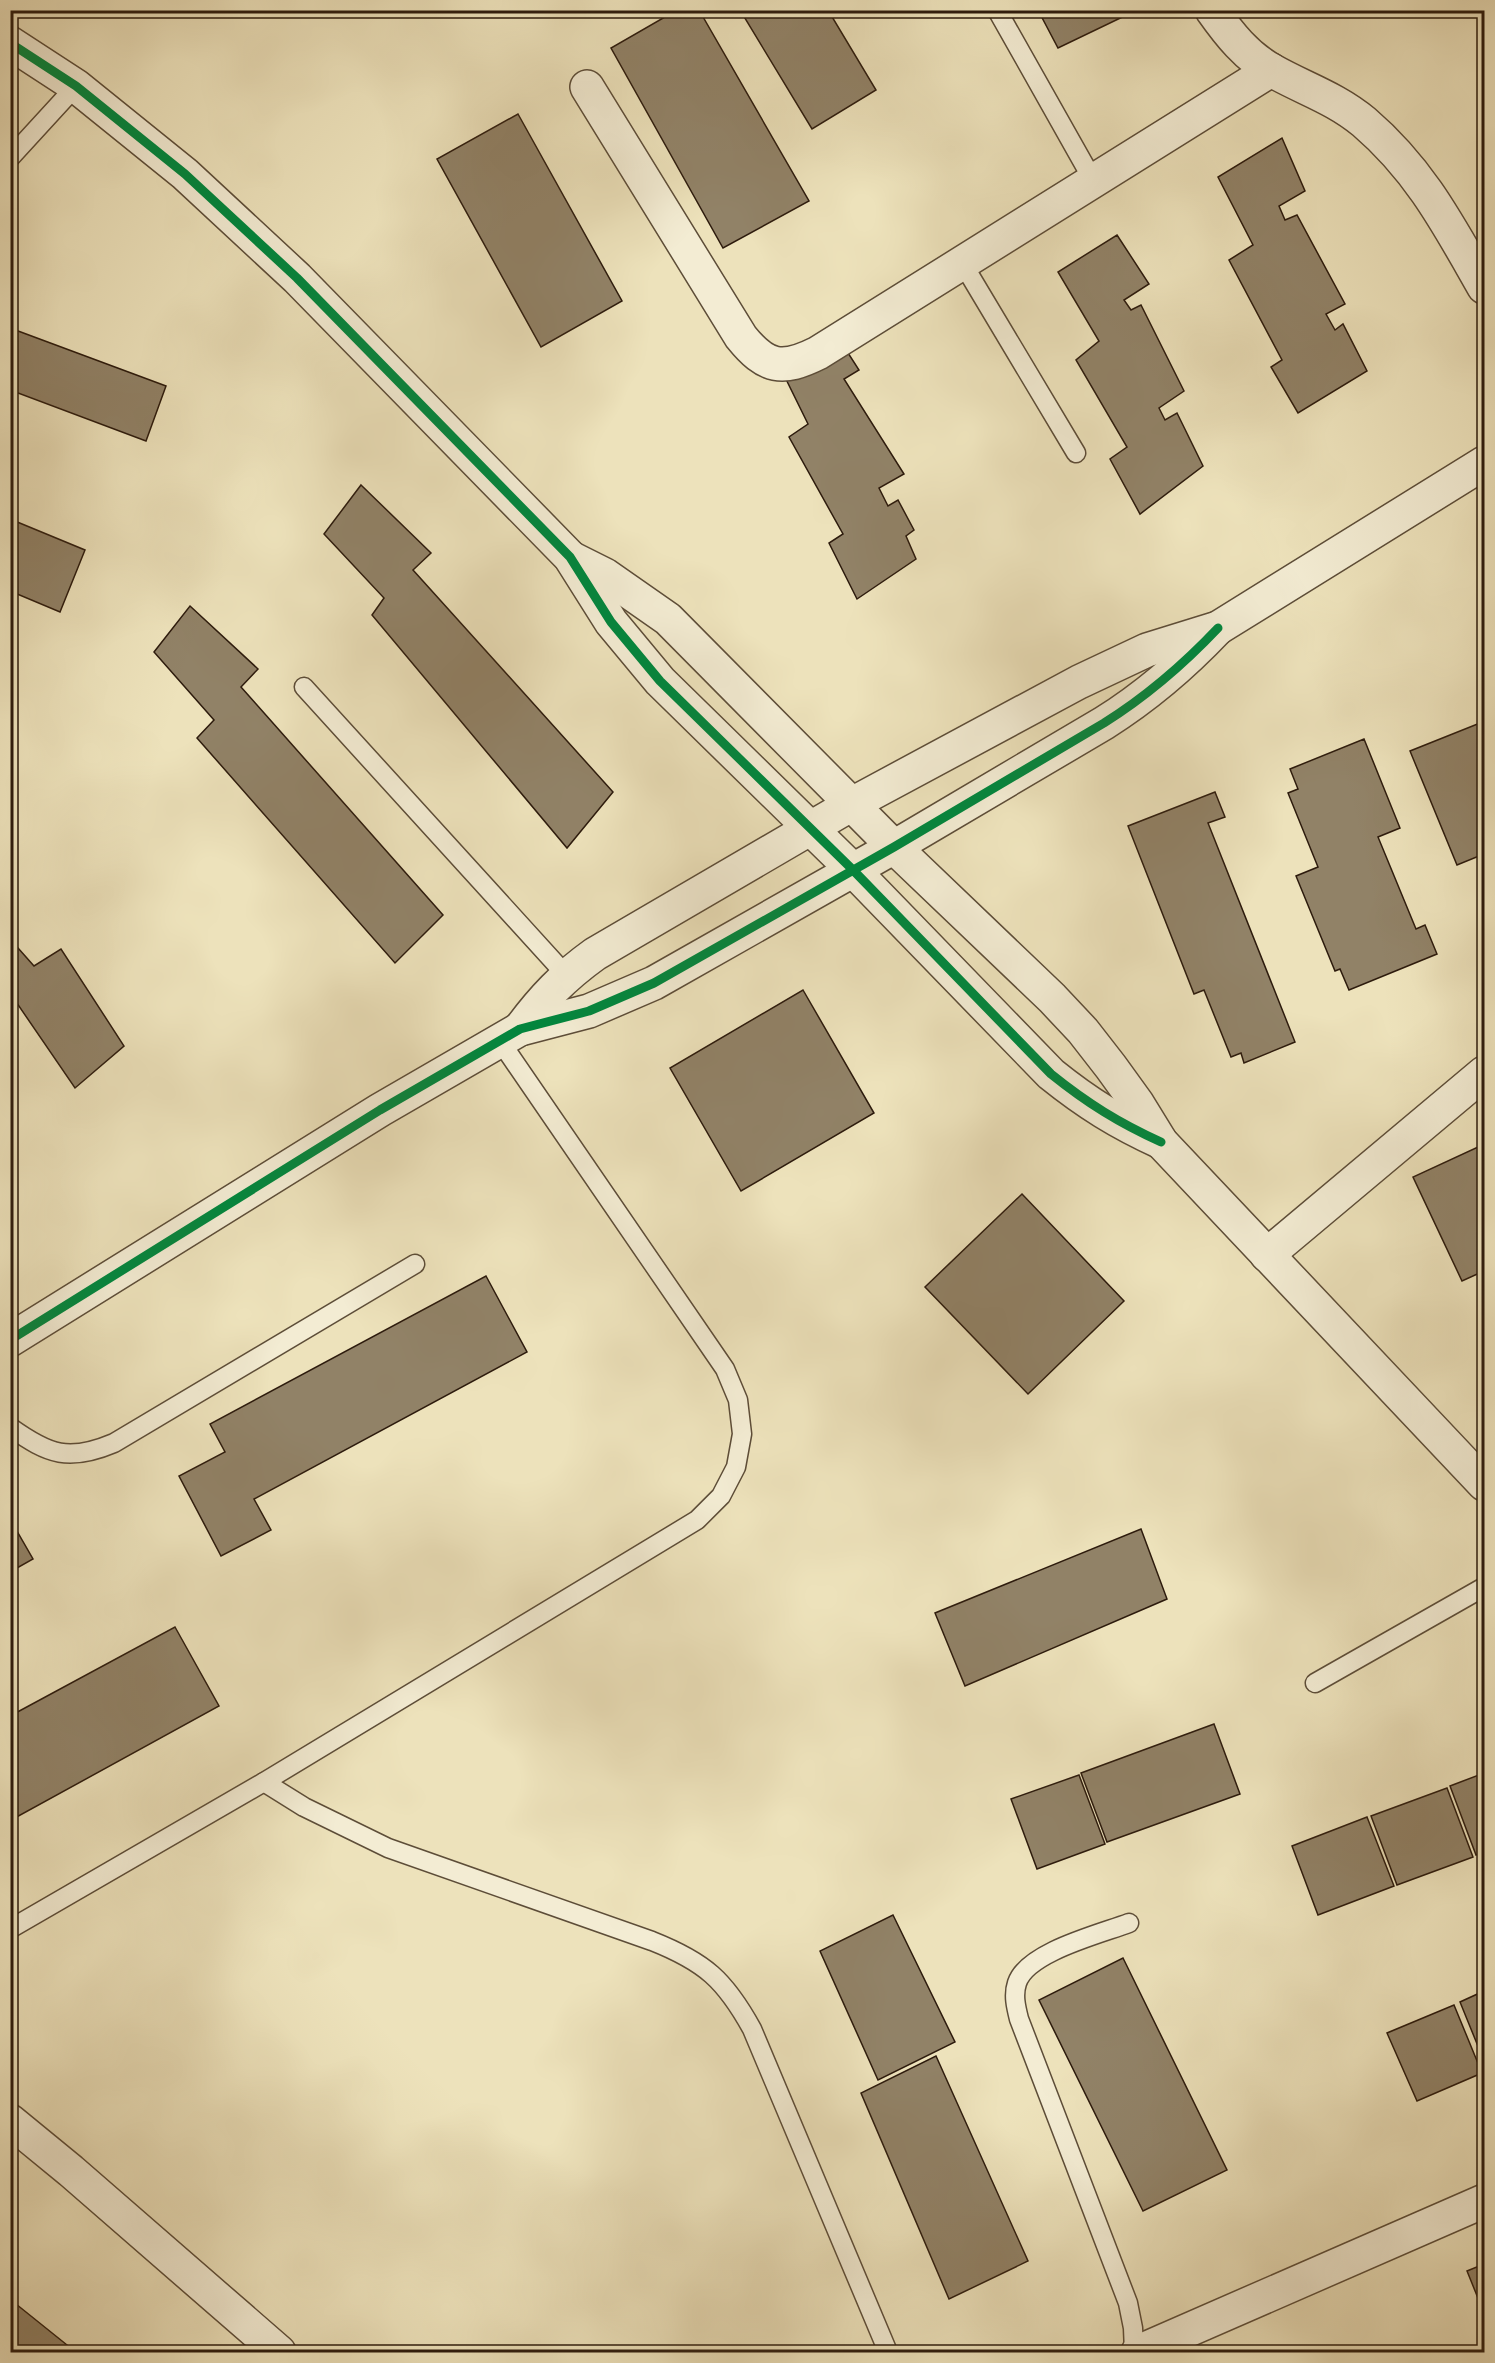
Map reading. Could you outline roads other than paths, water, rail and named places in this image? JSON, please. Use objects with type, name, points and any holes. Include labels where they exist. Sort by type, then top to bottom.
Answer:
[{"type":"street","points":[[1212,10],[1235,42],[1271,70],[1321,93],[1363,121],[1400,155],[1431,195],[1485,287]]},
{"type":"street","points":[[10,43],[76,86],[185,174],[297,278],[570,557],[611,622],[660,681],[853,870],[1051,1074],[1085,1101],[1122,1124],[1161,1142]]},
{"type":"street","points":[[587,87],[741,337],[755,354],[775,364],[797,363],[818,353],[1271,70]]},
{"type":"street","points":[[10,1340],[380,1110],[510,1035],[622,999],[894,847],[1136,703],[1166,680],[1218,628],[1485,464]]},
{"type":"street","points":[[570,557],[605,575],[668,620],[894,847],[1052,998],[1083,1031],[1137,1104],[1161,1142],[1485,1484]]},
{"type":"street","points":[[510,1035],[566,975],[595,954],[852,804],[1112,666],[1147,650],[1218,628]]},
{"type":"street","points":[[1267,1255],[1485,1074]]},
{"type":"street","points":[[10,2121],[71,2170],[279,2352]]},
{"type":"street","points":[[1136,2352],[1485,2200]]},
{"type":"lane","points":[[997,10],[1095,182]]},
{"type":"lane","points":[[10,158],[76,86]]},
{"type":"lane","points":[[963,264],[1076,453]]},
{"type":"lane","points":[[304,687],[566,975]]},
{"type":"lane","points":[[10,1929],[264,1782],[698,1520],[721,1496],[736,1467],[742,1434],[738,1400],[725,1369],[510,1035]]},
{"type":"lane","points":[[10,1427],[48,1452],[70,1456],[93,1452],[114,1443],[415,1264]]},
{"type":"lane","points":[[1315,1683],[1485,1587]]},
{"type":"lane","points":[[264,1782],[304,1807],[388,1848],[652,1941],[685,1954],[712,1974],[736,1999],[752,2030],[888,2352]]},
{"type":"lane","points":[[1129,1923],[1043,1955],[1027,1966],[1017,1982],[1015,2001],[1019,2019],[1128,2303],[1136,2352]]}]
